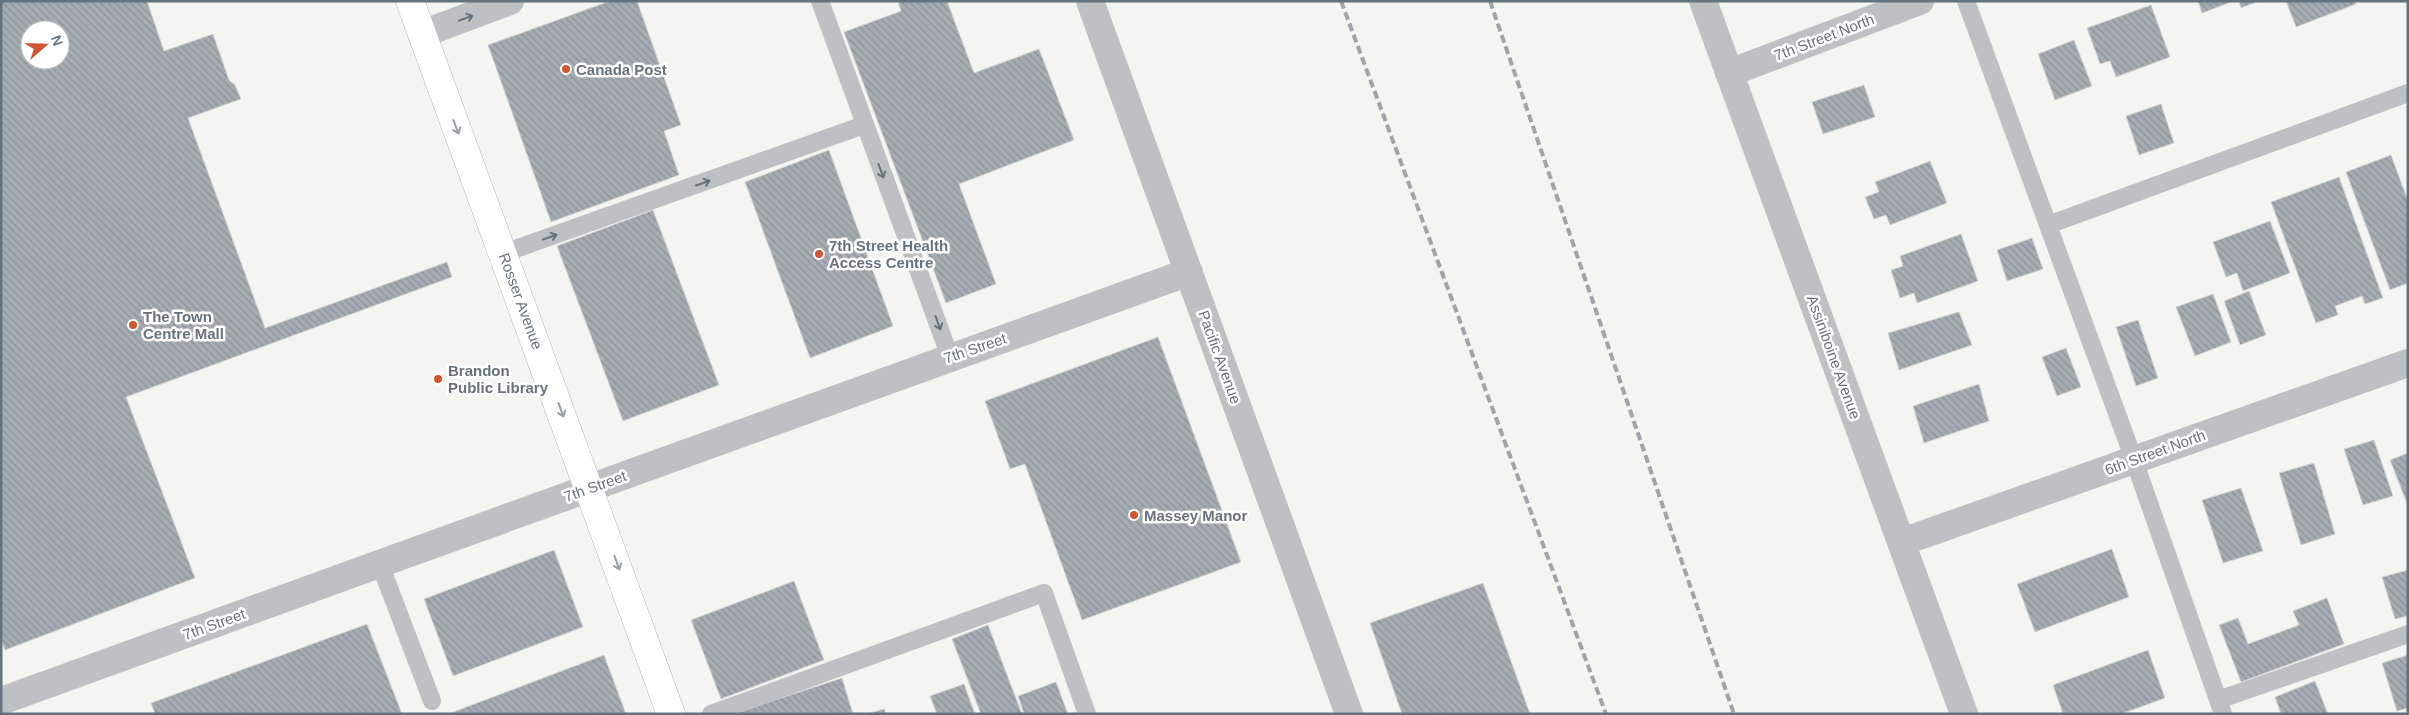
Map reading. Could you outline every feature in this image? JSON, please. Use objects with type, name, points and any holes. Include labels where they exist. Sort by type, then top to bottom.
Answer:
[{"type":"street","name":"Rosser Avenue","points":[[410,1],[504,253],[671,714]]},
{"type":"street","points":[[422,34],[510,1]]},
{"type":"street","name":"Pacific Avenue","points":[[1090,1],[1349,714]]},
{"type":"street","name":"Assiniboine Avenue","points":[[1703,1],[1964,714]]},
{"type":"street","name":"7th Street North","points":[[1729,73],[1920,1]]},
{"type":"street","name":"7th Street","points":[[1,701],[590,489],[784,415],[1189,272]]},
{"type":"street","name":"6th Street North","points":[[1902,542],[2408,363]]},
{"type":"lane","points":[[820,1],[950,357]]},
{"type":"lane","points":[[1966,1],[2134,460],[2220,707],[2408,634]]},
{"type":"lane","points":[[2048,225],[2408,93]]},
{"type":"lane","points":[[504,253],[864,125]]},
{"type":"lane","points":[[380,564],[432,701]]},
{"type":"lane","points":[[711,714],[1044,593],[1087,714]]},
{"type":"building","name":"The Town Centre Mall","points":[[1,1],[147,1],[164,51],[213,34],[229,80],[235,85],[241,99],[188,118],[265,328],[447,262],[452,277],[126,397],[195,578],[5,650],[1,639]]},
{"type":"building","points":[[610,1],[637,1],[681,125],[664,131],[679,175],[551,222],[488,45]]},
{"type":"building","points":[[898,1],[947,1],[974,73],[1039,49],[1074,140],[959,184],[996,284],[946,303],[844,32],[901,11]]},
{"type":"building","points":[[2198,1],[2234,1],[2202,13]]},
{"type":"building","points":[[2239,1],[2259,1],[2241,8]]},
{"type":"building","points":[[2286,1],[2354,1],[2356,4],[2296,27]]},
{"type":"building","points":[[2151,5],[2170,57],[2116,77],[2110,61],[2100,64],[2087,28]]},
{"type":"building","points":[[2074,40],[2092,86],[2055,100],[2038,54]]},
{"type":"building","points":[[1864,85],[1875,117],[1823,134],[1812,102]]},
{"type":"building","points":[[2161,104],[2174,143],[2139,155],[2126,116]]},
{"type":"building","name":"7th Street Health Access Centre","points":[[829,150],[893,326],[810,358],[745,182]]},
{"type":"building","points":[[2391,155],[2408,201],[2408,283],[2390,290],[2346,172]]},
{"type":"building","points":[[1930,161],[1947,203],[1890,225],[1886,215],[1874,219],[1865,197],[1879,192],[1875,182]]},
{"type":"building","points":[[2339,177],[2383,298],[2365,304],[2362,296],[2335,306],[2338,315],[2316,323],[2271,202]]},
{"type":"building","points":[[653,210],[719,385],[623,421],[557,246]]},
{"type":"building","points":[[2270,221],[2290,273],[2243,291],[2237,273],[2226,277],[2213,242]]},
{"type":"building","points":[[1961,234],[1978,281],[1917,303],[1914,293],[1900,298],[1891,270],[1903,266],[1900,256]]},
{"type":"building","points":[[2032,238],[2043,269],[2007,281],[1997,250]]},
{"type":"building","points":[[2249,291],[2266,335],[2240,345],[2224,301]]},
{"type":"building","points":[[2213,294],[2231,342],[2195,356],[2176,307]]},
{"type":"building","points":[[1959,312],[1972,345],[1899,370],[1888,333]]},
{"type":"building","points":[[2138,320],[2158,378],[2136,386],[2116,327]]},
{"type":"building","name":"Massey Manor","points":[[1158,337],[1241,562],[1082,620],[1025,464],[1010,469],[985,401]]},
{"type":"building","points":[[2066,348],[2081,387],[2057,396],[2042,357]]},
{"type":"building","points":[[1979,384],[1989,421],[1924,443],[1913,406]]},
{"type":"building","points":[[2374,440],[2393,496],[2363,505],[2344,449]]},
{"type":"building","points":[[2408,453],[2408,506],[2390,460]]},
{"type":"building","points":[[2314,463],[2335,534],[2301,545],[2279,473]]},
{"type":"building","points":[[2241,488],[2263,551],[2223,563],[2202,500]]},
{"type":"building","points":[[2112,549],[2129,597],[2035,632],[2017,584]]},
{"type":"building","points":[[554,550],[583,627],[453,676],[424,599]]},
{"type":"building","points":[[2408,570],[2408,616],[2395,619],[2382,577]]},
{"type":"building","points":[[794,581],[824,660],[721,699],[691,620]]},
{"type":"building","points":[[1483,583],[1530,714],[1402,714],[1370,623]]},
{"type":"building","points":[[2327,598],[2344,644],[2241,682],[2219,625],[2238,618],[2248,644],[2299,625],[2293,611]]},
{"type":"building","points":[[367,624],[402,714],[155,714],[151,703]]},
{"type":"building","points":[[988,625],[1022,714],[981,714],[952,639]]},
{"type":"building","points":[[2148,650],[2165,698],[2121,714],[2063,714],[2053,685]]},
{"type":"building","points":[[604,655],[626,714],[448,714]]},
{"type":"building","points":[[2408,655],[2408,708],[2397,711],[2382,663]]},
{"type":"building","points":[[842,678],[853,714],[732,714]]},
{"type":"building","points":[[2315,681],[2328,714],[2281,714],[2275,697]]},
{"type":"building","points":[[1056,682],[1068,714],[1024,714],[1018,696]]},
{"type":"building","points":[[964,684],[975,714],[937,714],[930,696]]},
{"type":"building","points":[[884,709],[886,714],[867,714]]},
{"type":"railway","points":[[1341,1],[1606,714]]},
{"type":"railway","points":[[1490,1],[1734,714]]},
{"type":"place","name":"Canada Post","points":[[566,69]]},
{"type":"place","name":"7th Street Health Access Centre","points":[[819,254]]},
{"type":"place","name":"The Town Centre Mall","points":[[133,325]]},
{"type":"place","name":"Brandon Public Library","points":[[438,379]]},
{"type":"place","name":"Massey Manor","points":[[1134,515]]}]
